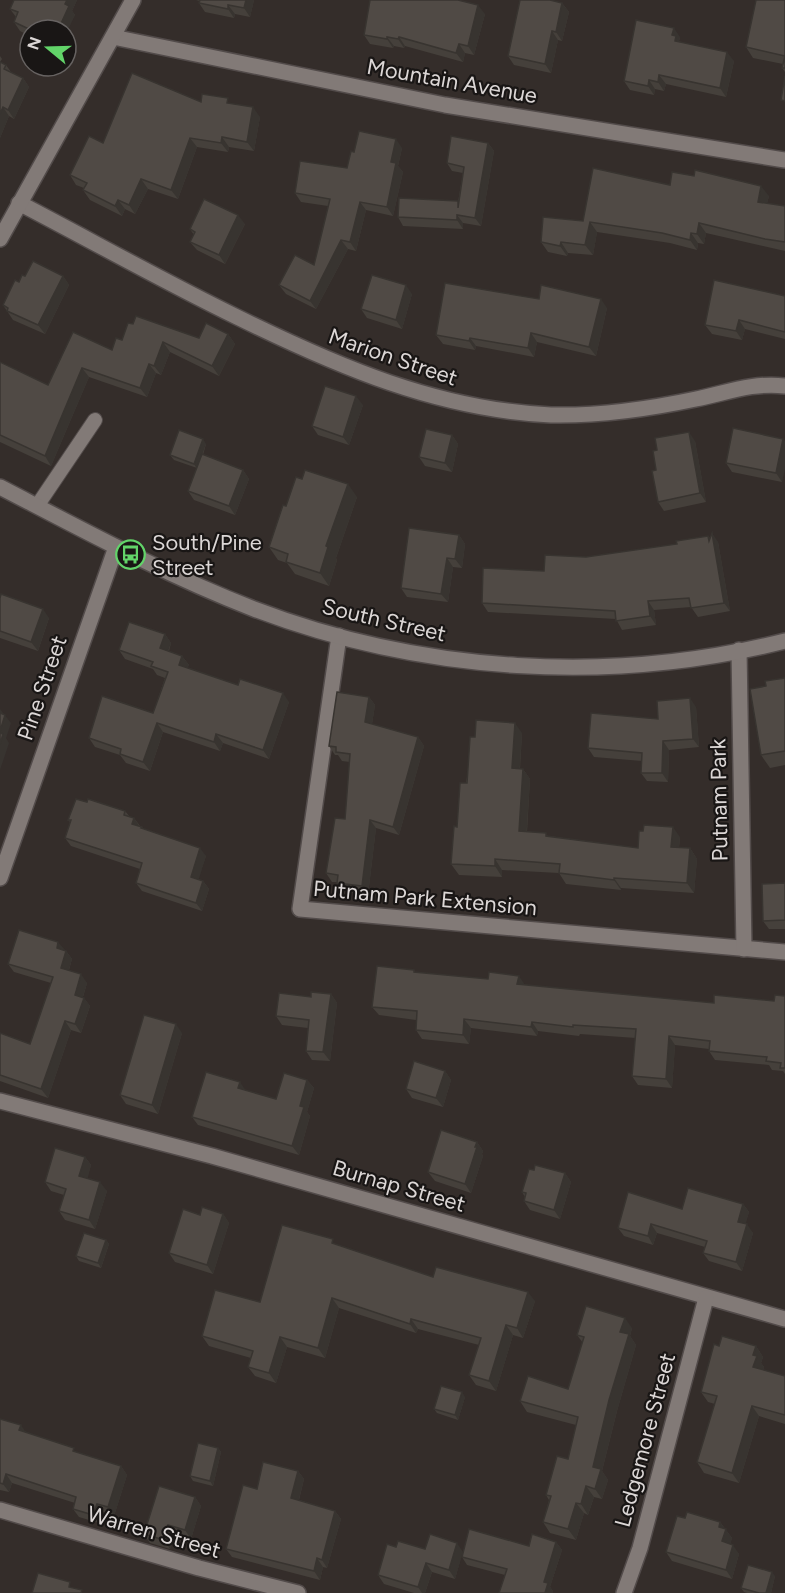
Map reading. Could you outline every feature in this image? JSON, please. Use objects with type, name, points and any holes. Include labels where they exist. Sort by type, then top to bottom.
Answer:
[{"type":"street","points":[[0,239],[133,0]]},
{"type":"street","name":"Mountain Avenue","points":[[113,38],[445,105],[785,160]]},
{"type":"street","name":"Marion Street","points":[[19,203],[299,348],[392,385],[459,404],[507,412],[562,415],[635,410],[696,399],[736,388],[760,385],[785,386]]},
{"type":"street","name":"South Street","points":[[0,487],[191,583],[255,609],[339,636],[422,655],[475,662],[563,667],[661,664],[785,641]]},
{"type":"street","name":"Pine Street","points":[[0,878],[116,547]]},
{"type":"street","name":"Putnam Park Extension","points":[[339,636],[300,909],[785,952]]},
{"type":"street","name":"Putnam Park","points":[[739,650],[744,950]]},
{"type":"street","name":"Burnap Street","points":[[0,1101],[212,1156],[785,1319]]},
{"type":"street","name":"Ledgemore Street","points":[[624,1593],[640,1548],[706,1298]]},
{"type":"street","name":"Warren Street","points":[[0,1510],[199,1568],[298,1593]]},
{"type":"lane","points":[[37,506],[95,420]]},
{"type":"building","points":[[14,0],[67,0],[65,4],[69,6],[64,18],[18,18],[18,24],[14,22],[18,12],[10,9]]},
{"type":"building","points":[[200,0],[246,0],[244,8],[228,5],[228,9],[199,3]]},
{"type":"building","points":[[370,0],[458,0],[478,5],[468,46],[459,44],[456,53],[399,37],[398,39],[387,37],[387,39],[364,35]]},
{"type":"building","points":[[520,0],[550,0],[562,3],[556,32],[552,31],[545,64],[508,56]]},
{"type":"building","points":[[756,0],[785,0],[785,56],[746,47]]},
{"type":"building","points":[[636,20],[674,28],[672,35],[676,36],[675,41],[727,52],[720,88],[659,75],[658,82],[649,80],[648,86],[624,81]]},
{"type":"building","points":[[0,62],[6,65],[4,69],[18,76],[18,78],[23,78],[8,110],[3,107],[0,114]]},
{"type":"building","points":[[132,73],[201,102],[202,94],[228,98],[227,103],[253,107],[247,142],[222,137],[221,143],[190,138],[171,190],[141,179],[129,205],[118,200],[115,206],[83,190],[87,183],[70,175],[89,136],[103,143]]},
{"type":"building","points":[[785,76],[785,101],[781,100]]},
{"type":"building","points":[[359,131],[396,139],[391,162],[396,163],[387,207],[360,202],[350,242],[341,240],[310,301],[279,285],[295,255],[314,265],[330,199],[295,193],[300,161],[347,168]]},
{"type":"building","points":[[451,136],[488,143],[475,218],[457,215],[457,220],[398,217],[399,198],[458,201],[458,208],[464,167],[447,163]]},
{"type":"building","points":[[593,168],[670,185],[672,172],[694,176],[695,170],[761,186],[758,202],[785,206],[785,242],[699,223],[697,234],[691,233],[690,240],[662,233],[590,222],[585,245],[561,242],[560,246],[541,242],[543,217],[583,221]]},
{"type":"building","points":[[204,199],[238,215],[219,255],[190,242],[195,232],[190,229]]},
{"type":"building","points":[[33,261],[63,276],[38,325],[7,311],[8,308],[3,305],[15,280],[19,282],[22,275],[25,276]]},
{"type":"building","points":[[372,275],[406,285],[396,320],[361,309]]},
{"type":"building","points":[[714,280],[785,296],[785,332],[739,320],[736,331],[705,325]]},
{"type":"building","points":[[445,283],[539,299],[541,285],[601,299],[589,347],[531,333],[528,348],[436,335]]},
{"type":"building","points":[[136,316],[199,338],[206,323],[228,334],[212,366],[163,342],[154,366],[149,364],[140,388],[82,368],[45,456],[0,435],[0,362],[48,385],[73,332],[112,350],[116,338],[122,340],[128,323],[133,324]]},
{"type":"building","points":[[325,386],[356,396],[343,437],[312,426]]},
{"type":"building","points":[[733,428],[783,439],[776,473],[726,463]]},
{"type":"building","points":[[426,429],[452,435],[445,463],[419,457]]},
{"type":"building","points":[[179,430],[203,439],[194,464],[170,455]]},
{"type":"building","points":[[689,432],[700,493],[658,502],[652,471],[656,470],[653,451],[657,450],[655,438]]},
{"type":"building","points":[[202,454],[243,470],[229,506],[188,491]]},
{"type":"building","points":[[305,470],[348,484],[326,546],[328,547],[320,573],[286,562],[288,554],[269,547],[283,505],[286,506],[296,477],[302,479]]},
{"type":"building","points":[[409,528],[459,535],[455,559],[447,558],[441,594],[401,588]]},
{"type":"building","points":[[712,533],[724,603],[691,608],[689,598],[648,601],[650,616],[616,621],[615,611],[482,603],[483,568],[544,571],[545,555],[586,557],[677,544],[676,541],[708,536],[709,541]]},
{"type":"building","points":[[1,594],[43,609],[31,642],[0,631]]},
{"type":"building","points":[[129,622],[165,634],[160,648],[182,656],[179,665],[238,685],[240,679],[283,693],[263,750],[216,734],[214,742],[157,723],[143,762],[120,754],[121,749],[89,738],[102,696],[153,713],[168,672],[151,666],[153,662],[119,650]]},
{"type":"building","points":[[785,678],[785,751],[761,755],[750,689],[766,686],[765,681]]},
{"type":"building","points":[[337,692],[369,697],[365,722],[418,737],[393,827],[370,820],[362,886],[337,883],[338,875],[326,873],[335,818],[345,819],[350,754],[336,752],[336,747],[329,746]]},
{"type":"building","points":[[690,698],[693,739],[663,741],[662,773],[641,773],[642,753],[588,748],[591,713],[658,719],[657,701]]},
{"type":"building","points":[[0,713],[5,715],[0,731]]},
{"type":"building","points":[[476,720],[515,723],[512,768],[523,769],[519,831],[546,833],[546,836],[638,848],[639,831],[643,831],[644,825],[673,827],[671,847],[690,848],[687,883],[614,878],[614,880],[559,873],[560,864],[495,859],[495,866],[451,864],[454,826],[457,827],[460,783],[467,783],[470,737],[475,737]]},
{"type":"building","points":[[76,799],[87,802],[88,799],[125,811],[124,815],[134,818],[132,824],[200,848],[191,877],[203,881],[196,903],[136,883],[142,863],[65,838],[71,820],[68,820]]},
{"type":"building","points":[[785,883],[785,920],[763,921],[762,884]]},
{"type":"building","points":[[19,930],[58,942],[57,948],[66,951],[61,968],[81,974],[75,995],[84,998],[75,1024],[65,1021],[41,1089],[0,1075],[0,1033],[30,1044],[53,977],[8,964]]},
{"type":"building","points":[[377,966],[488,979],[489,972],[519,976],[517,984],[714,1003],[714,995],[774,1001],[775,995],[785,996],[785,1068],[780,1068],[781,1063],[766,1061],[767,1057],[709,1051],[710,1041],[669,1036],[666,1079],[632,1076],[636,1029],[573,1025],[573,1027],[532,1022],[531,1027],[464,1019],[463,1035],[416,1030],[417,1011],[372,1007]]},
{"type":"building","points":[[311,992],[331,994],[323,1052],[306,1051],[309,1020],[276,1016],[279,993],[311,997]]},
{"type":"building","points":[[144,1015],[176,1024],[152,1105],[120,1095]]},
{"type":"building","points":[[414,1061],[445,1071],[436,1098],[406,1089]]},
{"type":"building","points":[[206,1072],[240,1082],[238,1088],[276,1099],[284,1073],[307,1080],[300,1106],[304,1107],[292,1146],[192,1117]]},
{"type":"building","points":[[441,1130],[477,1142],[465,1184],[428,1172]]},
{"type":"building","points":[[55,1148],[85,1157],[79,1176],[100,1182],[89,1220],[59,1211],[66,1189],[45,1182]]},
{"type":"building","points":[[535,1165],[565,1173],[554,1210],[524,1201],[526,1193],[522,1192],[529,1169],[534,1170]]},
{"type":"building","points":[[688,1188],[743,1204],[738,1222],[747,1224],[736,1262],[703,1253],[707,1241],[651,1224],[648,1236],[618,1228],[628,1192],[682,1209]]},
{"type":"building","points":[[202,1207],[223,1214],[207,1265],[169,1253],[183,1209],[200,1215]]},
{"type":"building","points":[[282,1225],[333,1239],[332,1243],[433,1277],[436,1267],[528,1292],[517,1328],[506,1325],[489,1381],[469,1375],[481,1338],[411,1319],[410,1324],[332,1298],[318,1348],[280,1337],[269,1373],[248,1367],[253,1351],[202,1336],[215,1290],[260,1302]]},
{"type":"building","points":[[84,1233],[106,1240],[98,1263],[76,1256]]},
{"type":"building","points":[[586,1306],[625,1318],[620,1332],[629,1334],[609,1400],[593,1467],[601,1469],[595,1489],[586,1486],[581,1504],[576,1503],[568,1529],[543,1522],[551,1496],[546,1495],[557,1456],[568,1459],[578,1417],[520,1401],[528,1376],[568,1389],[584,1337],[577,1335]]},
{"type":"building","points":[[722,1336],[756,1346],[753,1355],[757,1356],[753,1367],[785,1376],[785,1415],[752,1406],[732,1473],[697,1462],[717,1396],[701,1392],[714,1344],[719,1346]]},
{"type":"building","points":[[441,1386],[462,1392],[455,1415],[434,1409]]},
{"type":"building","points":[[0,1419],[21,1425],[19,1430],[74,1448],[73,1451],[121,1466],[108,1507],[97,1504],[93,1515],[73,1509],[76,1497],[6,1474],[3,1484],[0,1483]]},
{"type":"building","points":[[198,1443],[218,1448],[210,1481],[190,1476]]},
{"type":"building","points":[[263,1462],[298,1471],[291,1498],[335,1511],[322,1560],[317,1558],[314,1571],[226,1549],[243,1485],[257,1489]]},
{"type":"building","points":[[159,1486],[195,1497],[185,1530],[168,1525],[164,1540],[144,1534]]},
{"type":"building","points":[[687,1512],[720,1522],[719,1527],[726,1529],[722,1541],[733,1545],[726,1570],[666,1552],[677,1516],[685,1518]]},
{"type":"building","points":[[469,1529],[529,1546],[532,1534],[556,1542],[544,1582],[548,1583],[545,1593],[499,1593],[507,1569],[462,1557]]},
{"type":"building","points":[[430,1534],[457,1543],[449,1570],[426,1563],[418,1587],[378,1575],[387,1544],[396,1547],[398,1541],[425,1549]]},
{"type":"building","points":[[748,1565],[772,1572],[766,1593],[741,1588]]},
{"type":"building","points":[[38,1573],[70,1582],[69,1587],[82,1590],[81,1593],[32,1593]]},
{"type":"place","name":"South/Pine Street","points":[[131,555]]}]
